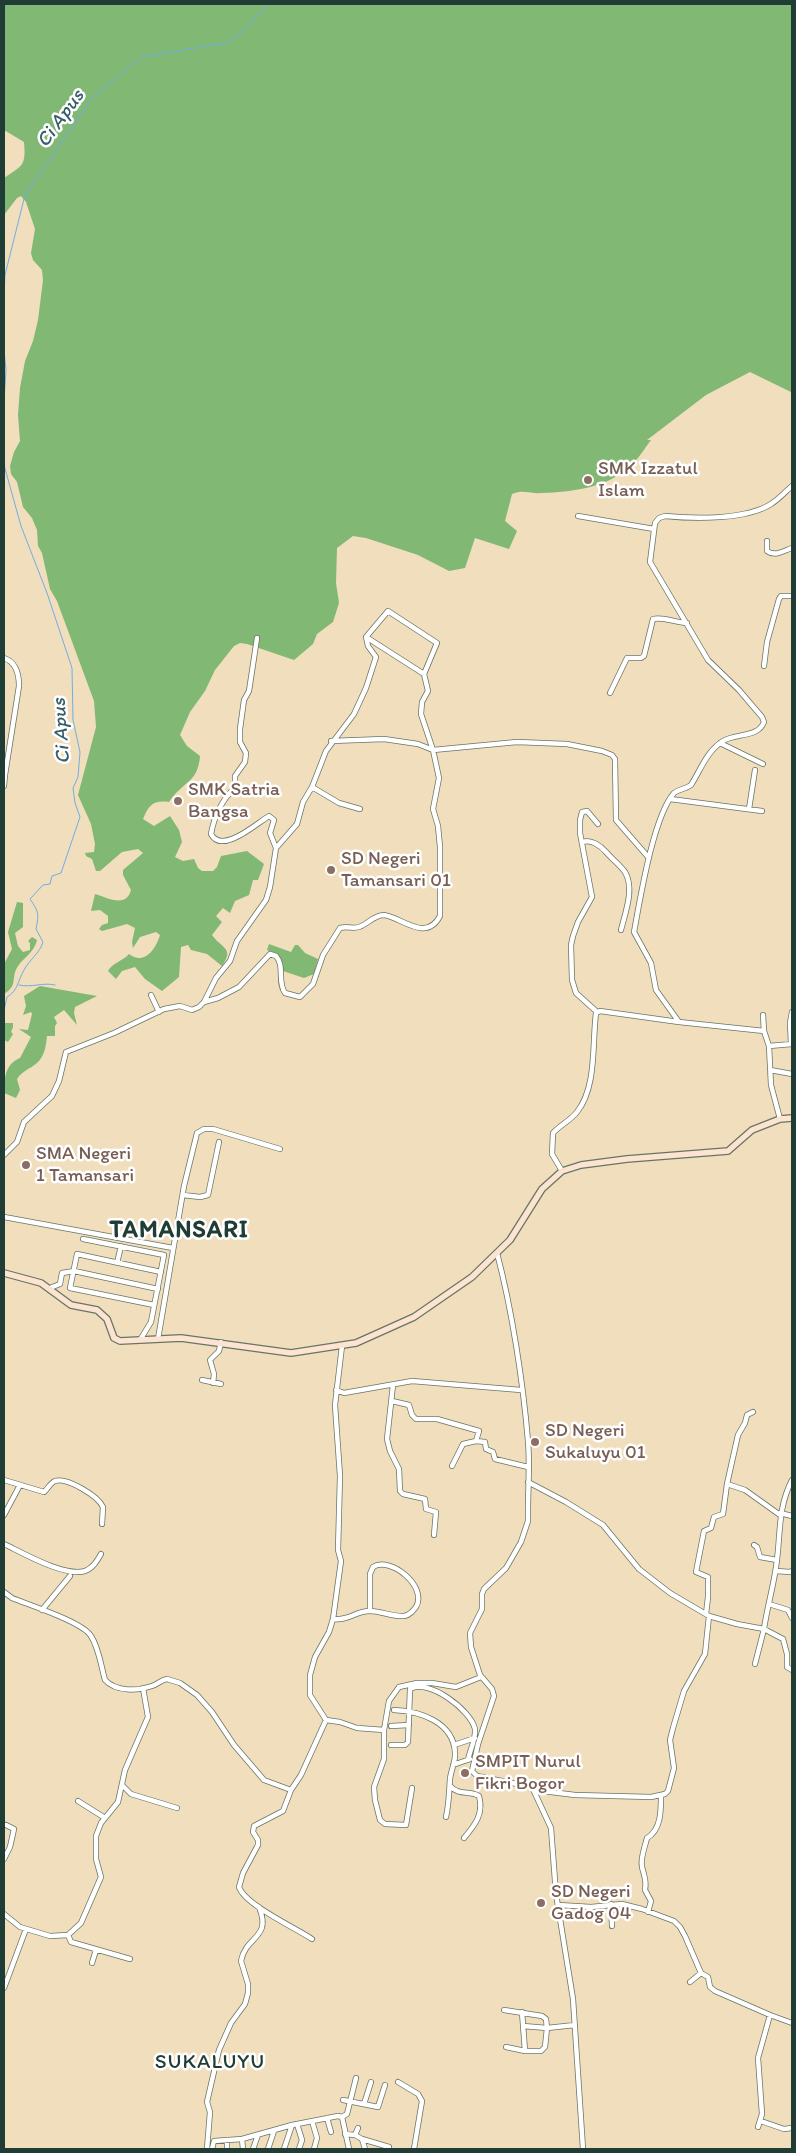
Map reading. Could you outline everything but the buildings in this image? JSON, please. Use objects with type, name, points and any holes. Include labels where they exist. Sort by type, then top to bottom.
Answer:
[{"type":"main road","points":[[4,1273],[26,1278],[50,1288],[71,1305],[100,1312],[106,1320],[115,1340],[181,1338],[221,1342],[285,1353],[342,1346],[368,1339],[414,1317],[472,1277],[520,1226],[542,1189],[562,1171],[581,1165],[627,1159],[728,1151],[752,1130],[780,1120],[792,1118]]},
{"type":"street","points":[[679,1022],[656,990],[651,963],[634,933],[649,858],[661,818],[670,799],[678,791],[691,785],[702,763],[720,743],[727,738],[756,731],[764,721],[739,690],[710,663],[650,562],[654,529],[659,518],[665,516],[713,519],[758,510],[771,504],[792,486]]},
{"type":"street","points":[[578,516],[654,529]]},
{"type":"street","points":[[767,541],[766,551],[769,553],[780,553],[792,548]]},
{"type":"street","points":[[764,666],[767,642],[779,599],[781,596],[792,596]]},
{"type":"street","points":[[4,1153],[17,1142],[24,1122],[54,1094],[66,1052],[159,1012],[176,1006],[195,1009],[204,1002],[218,998],[238,987],[270,954],[276,956],[280,962],[281,986],[285,993],[300,997],[310,989],[323,955],[340,928],[359,927],[374,918],[382,916],[419,928],[428,927],[438,920],[441,908],[440,847],[433,806],[439,778],[433,750],[421,714],[422,702],[428,691],[424,674],[437,642],[388,611],[366,637]]},
{"type":"street","points":[[610,693],[627,658],[644,656],[653,619],[658,618],[687,623]]},
{"type":"street","points":[[366,637],[424,674]]},
{"type":"street","points":[[276,848],[297,824],[303,802],[332,741],[354,714],[366,688],[376,660],[375,655],[368,646],[366,637]]},
{"type":"street","points":[[204,1002],[216,978],[230,961],[237,940],[266,900],[276,848],[270,833],[274,820],[269,816],[240,836],[226,841],[214,839],[211,834],[213,823],[224,800],[235,788],[235,776],[245,762],[246,753],[240,742],[240,729],[244,700],[249,691],[256,638]]},
{"type":"street","points":[[4,658],[14,665],[19,677],[4,786]]},
{"type":"street","points":[[332,741],[384,739],[418,744],[433,750],[517,742],[567,744],[611,754],[615,760],[617,823],[649,858]]},
{"type":"street","points":[[720,743],[763,764]]},
{"type":"street","points":[[749,809],[755,770]]},
{"type":"street","points":[[312,786],[339,803],[360,809]]},
{"type":"street","points":[[670,799],[762,811]]},
{"type":"street","points":[[598,824],[587,811],[582,812],[579,826],[592,897],[578,922],[571,945],[572,980],[576,993],[597,1012],[764,1031]]},
{"type":"street","points":[[583,842],[587,841],[604,849],[626,873],[629,892],[621,930]]},
{"type":"street","points":[[151,995],[159,1012]]},
{"type":"street","points":[[562,1171],[552,1154],[553,1133],[577,1112],[588,1094],[592,1077],[592,1042],[597,1012]]},
{"type":"street","points":[[769,1046],[792,1044],[790,1023],[792,1012]]},
{"type":"street","points":[[763,1015],[764,1031],[769,1046],[770,1070],[780,1120]]},
{"type":"street","points":[[770,1070],[792,1074]]},
{"type":"street","points":[[158,1339],[183,1195],[196,1137],[200,1130],[214,1129],[280,1149]]},
{"type":"street","points":[[183,1195],[200,1197],[208,1195],[219,1142]]},
{"type":"street","points":[[4,1217],[173,1248]]},
{"type":"street","points":[[83,1239],[164,1256],[151,1322],[140,1340]]},
{"type":"street","points":[[117,1263],[121,1246]]},
{"type":"street","points":[[497,1252],[503,1275],[528,1442],[528,1521],[521,1542],[501,1575],[484,1589],[482,1609],[470,1633],[471,1647],[481,1677],[492,1689],[494,1696],[474,1758],[472,1771],[477,1776],[528,1785],[535,1790],[575,1796],[661,1796],[668,1791],[674,1768],[670,1740],[673,1728],[684,1691],[705,1654],[708,1597],[707,1576],[696,1572],[700,1542],[704,1531],[711,1528],[714,1517],[723,1514],[727,1484],[738,1435],[747,1415],[753,1412]]},
{"type":"street","points":[[154,1305],[70,1288],[77,1254],[161,1272]]},
{"type":"street","points":[[50,1288],[60,1284],[62,1273],[74,1271],[158,1289]]},
{"type":"street","points":[[213,1382],[214,1374],[210,1360],[219,1351],[221,1342]]},
{"type":"street","points":[[342,1346],[336,1390],[340,1476],[338,1550],[341,1561],[333,1618],[329,1632],[315,1657],[310,1674],[310,1695],[326,1720],[340,1722],[357,1728],[384,1730]]},
{"type":"street","points":[[202,1380],[221,1384]]},
{"type":"street","points":[[336,1390],[344,1392],[412,1381],[521,1390]]},
{"type":"street","points":[[393,1385],[387,1440],[390,1452],[399,1469],[400,1492],[425,1499],[426,1509],[434,1511],[437,1515],[434,1535]]},
{"type":"street","points":[[392,1401],[409,1405],[412,1415],[416,1419],[437,1419],[479,1431],[476,1441]]},
{"type":"street","points":[[452,1466],[463,1444],[476,1441],[485,1442],[486,1449],[493,1452],[496,1459],[528,1468]]},
{"type":"street","points":[[4,1480],[44,1492],[53,1482],[60,1480],[92,1493],[103,1507],[102,1524]]},
{"type":"street","points":[[755,1664],[776,1571],[780,1514],[792,1480]]},
{"type":"street","points":[[528,1482],[600,1523],[639,1570],[670,1593],[707,1615],[736,1624],[764,1628],[783,1639],[788,1655],[787,1667],[792,1670]]},
{"type":"street","points":[[727,1484],[745,1490],[780,1514],[792,1516]]},
{"type":"street","points":[[4,1515],[20,1486]]},
{"type":"street","points":[[4,1544],[44,1563],[76,1571],[84,1571],[91,1568],[101,1554]]},
{"type":"street","points":[[754,1545],[757,1547],[760,1557],[777,1560]]},
{"type":"street","points":[[333,1618],[348,1619],[370,1611],[403,1616],[409,1615],[418,1602],[418,1592],[406,1576],[388,1566],[377,1564],[373,1566],[370,1574],[370,1611]]},
{"type":"street","points":[[776,1571],[792,1571]]},
{"type":"street","points":[[42,1610],[70,1576]]},
{"type":"street","points":[[4,1592],[12,1598],[78,1624],[88,1632],[93,1639],[107,1682],[124,1689],[153,1686],[167,1679],[189,1689],[212,1712],[234,1745],[264,1780],[291,1790]]},
{"type":"street","points":[[769,1604],[788,1610],[792,1618]]},
{"type":"street","points":[[412,1788],[406,1825],[385,1824],[380,1820],[374,1787],[384,1759],[384,1730],[390,1701],[399,1687],[417,1682],[456,1687],[481,1677]]},
{"type":"street","points":[[391,1745],[405,1745],[408,1742],[409,1693],[412,1687],[426,1688],[439,1693],[459,1707],[474,1726],[475,1738],[468,1760]]},
{"type":"street","points":[[4,1914],[13,1923],[26,1930],[50,1936],[68,1935],[77,1928],[83,1919],[99,1883],[101,1873],[96,1859],[95,1838],[105,1818],[116,1805],[127,1765],[148,1717],[143,1688]]},
{"type":"street","points":[[394,1710],[409,1711],[427,1716],[436,1721],[446,1730],[454,1745],[455,1754],[446,1817]]},
{"type":"street","points":[[312,1939],[259,1906],[244,1895],[239,1887],[243,1873],[258,1845],[258,1840],[253,1832],[255,1824],[283,1811],[291,1790],[302,1775],[326,1720]]},
{"type":"street","points":[[391,1726],[409,1725]]},
{"type":"street","points":[[454,1745],[475,1738]]},
{"type":"street","points":[[453,1765],[474,1758]]},
{"type":"street","points":[[122,1785],[131,1794],[177,1808]]},
{"type":"street","points":[[450,1786],[460,1793],[476,1794],[480,1800],[481,1806],[477,1823],[464,1838]]},
{"type":"street","points":[[535,1790],[551,1828],[558,1905],[576,2025],[583,2149]]},
{"type":"street","points":[[648,1912],[651,1900],[645,1890],[646,1882],[642,1859],[647,1838],[654,1834],[660,1818],[661,1796]]},
{"type":"street","points":[[78,1801],[105,1818]]},
{"type":"street","points":[[4,1859],[10,1846],[14,1829],[6,1824]]},
{"type":"street","points":[[558,1905],[591,1907],[611,1904],[626,1905],[669,1919],[680,1927],[701,1973],[708,1977],[710,1987],[715,1991],[792,2023]]},
{"type":"street","points":[[611,1904],[612,1926]]},
{"type":"street","points":[[207,2149],[210,2112],[207,2102],[219,2050],[225,2034],[246,2000],[248,1984],[241,1961],[248,1946],[262,1931],[264,1926],[264,1918],[259,1906]]},
{"type":"street","points":[[4,1988],[26,1930]]},
{"type":"street","points":[[68,1935],[71,1942],[96,1950],[113,1952],[130,1959]]},
{"type":"street","points":[[92,1963],[96,1950]]},
{"type":"street","points":[[690,1982],[701,1973]]},
{"type":"street","points":[[504,2010],[542,2016],[546,2019],[547,2028],[545,2047],[536,2052],[506,2047]]},
{"type":"street","points":[[522,2012],[525,2051]]},
{"type":"street","points":[[758,2127],[762,2114],[758,2058],[770,2015]]},
{"type":"street","points":[[523,2026],[547,2028],[576,2025]]},
{"type":"street","points":[[212,2149],[214,2141],[242,2139],[292,2125],[342,2117],[347,2114],[356,2078]]},
{"type":"street","points":[[364,2104],[371,2082]]},
{"type":"street","points":[[398,2082],[418,2094],[422,2102],[414,2149]]},
{"type":"street","points":[[343,2100],[378,2107],[385,2085]]},
{"type":"street","points":[[342,2117],[349,2149]]},
{"type":"street","points":[[327,2118],[331,2132]]},
{"type":"street","points":[[312,2121],[317,2138],[314,2149]]},
{"type":"street","points":[[761,2121],[784,2129],[792,2128]]},
{"type":"street","points":[[297,2124],[302,2140],[299,2149]]},
{"type":"street","points":[[284,2149],[292,2125]]},
{"type":"street","points":[[355,2135],[358,2128]]},
{"type":"street","points":[[268,2149],[274,2130]]},
{"type":"street","points":[[345,2134],[355,2135],[389,2147]]},
{"type":"street","points":[[253,2149],[258,2135]]},
{"type":"street","points":[[242,2139],[243,2149]]},
{"type":"street","points":[[362,2139],[365,2149]]},
{"type":"street","points":[[227,2140],[227,2149]]},
{"type":"green space","points":[[4,4],[792,4],[792,400],[791,392],[750,372],[706,395],[647,440],[651,440],[635,461],[610,480],[576,490],[512,494],[505,521],[517,531],[509,549],[475,538],[465,568],[449,571],[418,555],[366,538],[353,536],[337,548],[336,583],[339,603],[333,622],[317,634],[313,644],[294,660],[247,644],[240,643],[234,646],[215,670],[205,691],[190,712],[180,735],[187,746],[200,756],[196,772],[169,802],[152,804],[143,819],[154,826],[170,816],[179,830],[182,842],[175,857],[183,861],[194,859],[198,868],[202,871],[213,871],[217,867],[221,856],[247,851],[264,864],[258,880],[253,880],[249,895],[235,901],[230,913],[223,908],[216,916],[222,922],[212,935],[227,952],[226,960],[222,966],[207,954],[191,950],[188,945],[181,947],[179,977],[162,991],[145,979],[135,967],[122,971],[116,979],[108,971],[129,954],[140,958],[149,954],[156,946],[160,935],[156,932],[140,937],[133,948],[132,942],[135,928],[127,924],[102,931],[99,929],[102,925],[108,923],[108,916],[100,910],[91,911],[95,894],[115,900],[125,899],[128,896],[131,890],[123,875],[123,870],[143,853],[138,849],[122,852],[100,871],[96,871],[92,859],[86,856],[85,853],[94,852],[95,844],[91,824],[78,795],[96,727],[94,701],[57,601],[50,589],[42,553],[38,546],[37,530],[32,518],[23,507],[17,482],[11,474],[10,466],[20,441],[18,415],[20,388],[25,361],[33,341],[38,320],[43,280],[42,270],[33,260],[31,253],[35,229],[26,202],[21,196],[17,198],[4,215],[4,178],[24,161],[24,142],[4,130]]},
{"type":"green space","points":[[17,902],[23,903],[23,927],[15,933],[18,946],[23,952],[30,950],[30,943],[28,941],[32,937],[37,940],[31,952],[18,966],[11,988],[4,994],[4,964],[12,949],[8,932]]},
{"type":"green space","points":[[269,944],[291,952],[295,945],[298,945],[305,953],[318,959],[314,974],[304,978],[283,971],[278,958],[267,950]]},
{"type":"green space","points":[[40,986],[97,996],[75,1007],[74,1013],[77,1025],[64,1010],[54,1017],[57,1023],[55,1026],[55,1036],[47,1036],[45,1050],[40,1060],[17,1079],[20,1090],[16,1098],[4,1093],[6,1072],[11,1064],[20,1058],[31,1037],[19,1029],[28,1030],[32,1014],[31,1012],[23,1015],[26,1006],[24,996]]},
{"type":"green space","points":[[5,1023],[13,1023],[11,1032],[13,1034],[8,1042],[4,1040]]},
{"type":"waterway","name":"Ci Apus","points":[[4,293],[5,275],[25,195],[93,97],[142,57],[227,43],[242,32],[268,4]]},
{"type":"waterway","name":"Ci Apus","points":[[4,350],[6,370],[4,401]]},
{"type":"waterway","name":"Ci Apus","points":[[4,452],[4,465],[21,526],[47,593],[72,668],[73,720],[80,752],[78,777],[73,788],[75,803],[80,817],[61,873],[52,876],[50,884],[43,885],[30,899],[37,910],[36,929],[43,942],[26,966],[16,988],[7,997],[4,1010]]},
{"type":"waterway","points":[[19,985],[55,985]]},
{"type":"place","name":"SMK Izzatul Islam","points":[[588,480]]},
{"type":"place","name":"SMK Satria Bangsa","points":[[178,801]]},
{"type":"place","name":"SD Negeri Tamansari 01","points":[[331,870]]},
{"type":"place","name":"SMA Negeri 1 Tamansari","points":[[26,1165]]},
{"type":"place","name":"SD Negeri Sukaluyu 01","points":[[535,1442]]},
{"type":"place","name":"SMPIT Nurul Fikri Bogor","points":[[465,1773]]},
{"type":"place","name":"SD Negeri Gadog 04","points":[[541,1903]]},
{"type":"district","name":"TAMANSARI","points":[[179,1231]]},
{"type":"district","name":"SUKALUYU","points":[[210,2063]]}]
